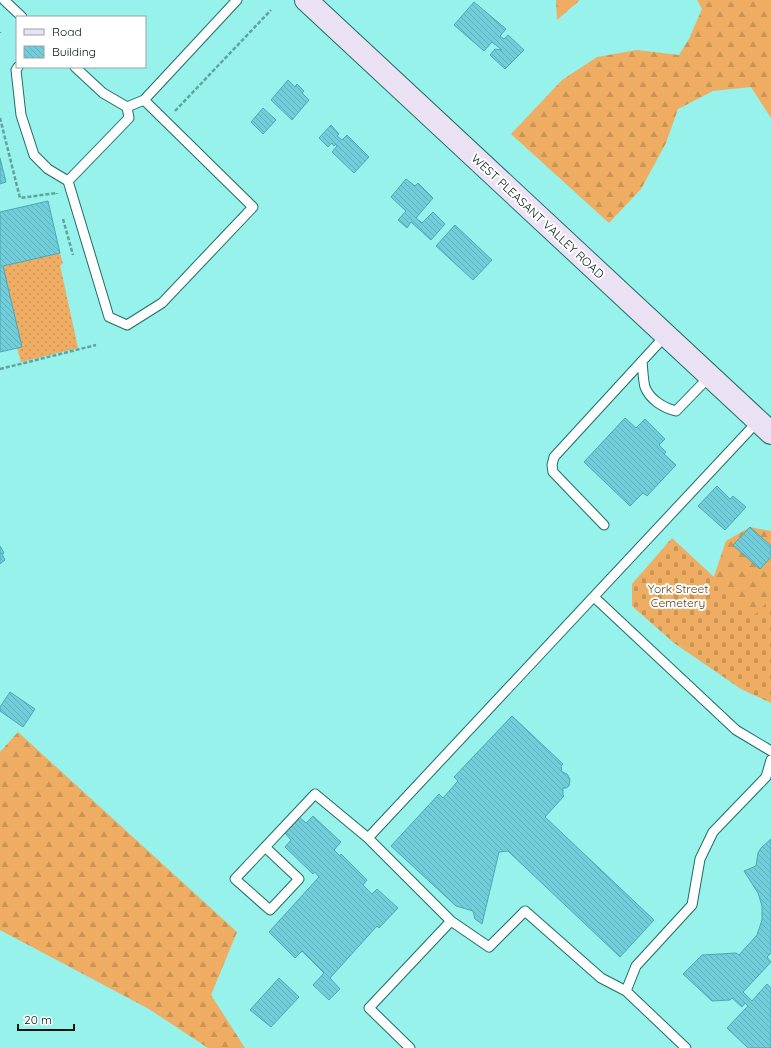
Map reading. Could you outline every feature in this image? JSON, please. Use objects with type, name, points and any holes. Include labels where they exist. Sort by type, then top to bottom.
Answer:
[{"type":"main road","name":"WEST PLEASANT VALLEY ROAD","points":[[306,0],[765,427]]},
{"type":"lane","points":[[4,0],[21,16]]},
{"type":"lane","points":[[127,108],[144,100],[237,0]]},
{"type":"lane","points":[[17,68],[16,70],[21,114],[34,155],[48,169],[68,181],[109,317],[127,324],[162,302],[253,207],[144,100]]},
{"type":"lane","points":[[68,181],[129,118],[127,108],[102,93],[76,68]]},
{"type":"lane","points":[[604,525],[553,472],[552,465],[554,457],[666,335]]},
{"type":"lane","points":[[642,362],[645,387],[652,398],[666,408],[676,411],[710,376]]},
{"type":"lane","points":[[368,838],[594,597],[765,427]]},
{"type":"lane","points":[[594,597],[736,730],[771,750]]},
{"type":"lane","points":[[626,991],[636,966],[692,905],[700,859],[713,832],[766,777],[771,760]]},
{"type":"lane","points":[[265,847],[298,879],[270,910],[235,879],[265,847],[315,794],[368,838],[452,921],[488,947],[525,911],[601,978],[626,991],[686,1048]]},
{"type":"lane","points":[[410,1048],[369,1008],[452,921]]},
{"type":"path","points":[[173,113],[271,10]]},
{"type":"path","points":[[0,118],[20,198],[56,194],[58,201]]},
{"type":"path","points":[[62,216],[73,255]]},
{"type":"path","points":[[0,369],[96,345]]},
{"type":"green space","points":[[556,0],[580,0],[557,20]]},
{"type":"green space","points":[[697,0],[771,0],[771,118],[751,87],[713,91],[678,109],[666,143],[641,189],[609,223],[511,134],[562,80],[597,57],[637,50],[679,55],[689,39],[702,9]]},
{"type":"green space","points":[[60,253],[63,264],[60,265],[78,348],[21,362],[17,348],[22,347],[3,266]]},
{"type":"green space","points":[[750,527],[771,531],[771,662],[709,591],[726,541]]},
{"type":"green space","name":"York Street Cemetery","points":[[672,538],[755,615],[771,598],[771,703],[741,689],[674,643],[632,606],[632,584]]},
{"type":"green space","points":[[18,732],[237,932],[211,995],[245,1048],[208,1048],[149,1009],[0,930],[0,752]]},
{"type":"building","points":[[474,2],[506,29],[500,36],[504,39],[508,35],[524,50],[505,69],[490,55],[495,49],[502,50],[492,42],[484,51],[454,25]]},
{"type":"building","points":[[288,80],[295,87],[297,84],[304,91],[302,93],[309,100],[292,120],[271,100]]},
{"type":"building","points":[[263,108],[276,120],[263,134],[251,122]]},
{"type":"building","points":[[331,125],[339,134],[337,136],[342,140],[347,135],[369,157],[354,173],[332,152],[337,146],[336,144],[334,146],[332,143],[328,147],[319,138]]},
{"type":"building","points":[[0,158],[6,182],[0,184]]},
{"type":"building","points":[[406,179],[415,186],[418,183],[433,198],[416,218],[422,223],[433,212],[445,224],[431,240],[411,222],[407,228],[398,220],[406,211],[391,197]]},
{"type":"building","points":[[48,201],[60,253],[3,266],[22,347],[0,352],[0,212]]},
{"type":"building","points":[[455,225],[492,260],[473,280],[436,246]]},
{"type":"building","points":[[625,418],[636,428],[645,419],[665,439],[659,445],[666,452],[664,454],[676,465],[647,496],[643,493],[630,506],[584,462]]},
{"type":"building","points":[[717,486],[730,499],[733,496],[746,507],[725,530],[698,506]]},
{"type":"building","points":[[750,527],[771,546],[771,557],[760,569],[733,545]]},
{"type":"building","points":[[0,546],[4,553],[2,554],[5,560],[0,564]]},
{"type":"building","points":[[10,692],[35,709],[23,727],[0,711],[0,707]]},
{"type":"building","points":[[512,716],[563,764],[561,766],[562,772],[567,774],[570,779],[569,786],[563,788],[564,796],[545,817],[654,920],[620,957],[508,851],[499,852],[482,924],[475,919],[473,911],[456,906],[391,846],[439,794],[443,798],[458,781],[454,777]]},
{"type":"building","points":[[313,816],[341,842],[334,850],[340,856],[341,854],[367,880],[363,885],[372,894],[377,889],[398,908],[379,928],[377,926],[330,978],[340,989],[329,1000],[313,985],[324,973],[302,951],[295,958],[269,932],[319,877],[315,872],[313,874],[285,847],[291,840],[285,833],[299,817],[306,823]]},
{"type":"building","points":[[771,839],[771,953],[767,957],[771,962],[743,992],[752,1001],[767,984],[771,988],[771,1048],[748,1048],[727,1028],[748,1006],[745,1003],[742,1007],[732,998],[730,1000],[712,1001],[683,974],[702,955],[736,953],[739,955],[757,935],[762,920],[762,906],[758,893],[744,871],[756,866],[758,853],[761,848]]},
{"type":"building","points":[[279,978],[299,997],[271,1027],[250,1010]]}]
